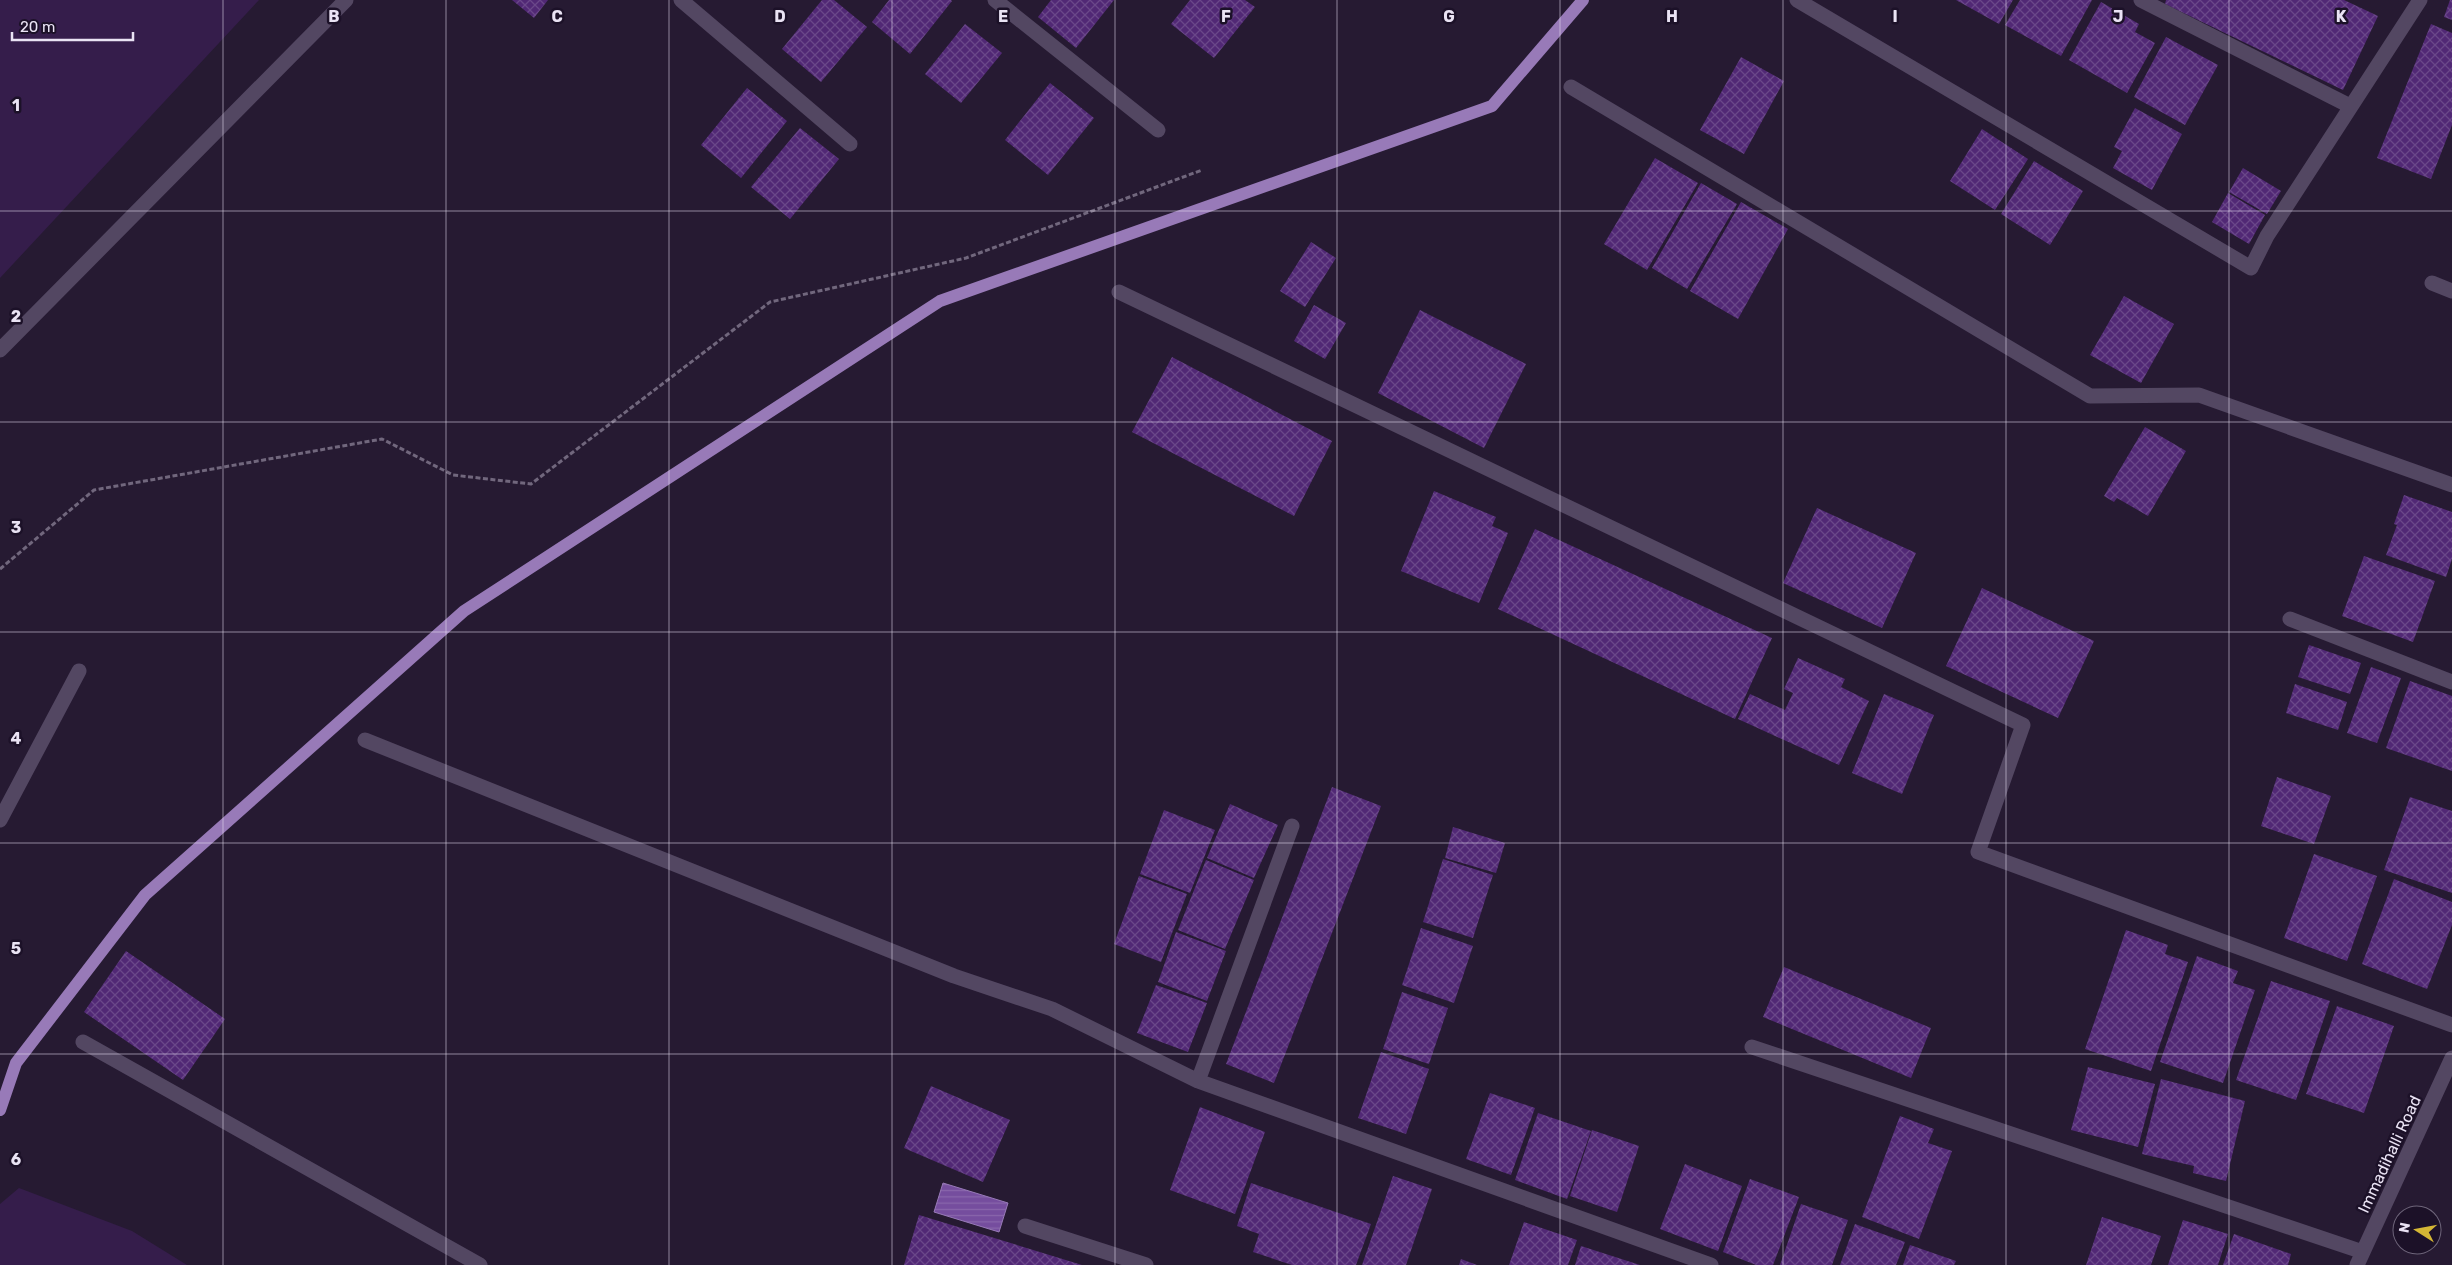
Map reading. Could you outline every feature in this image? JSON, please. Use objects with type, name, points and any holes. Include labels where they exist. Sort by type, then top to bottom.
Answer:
[{"type":"street","points":[[0,350],[346,0]]},
{"type":"street","points":[[681,0],[850,144]]},
{"type":"street","points":[[995,0],[1158,130]]},
{"type":"street","points":[[1797,0],[2251,268],[2267,236],[2420,0]]},
{"type":"street","points":[[2141,0],[2350,106]]},
{"type":"street","points":[[1571,87],[2090,396],[2199,395],[2452,485]]},
{"type":"street","points":[[2432,283],[2452,291]]},
{"type":"street","points":[[1119,292],[2023,725],[1978,852],[2452,1024]]},
{"type":"street","points":[[2290,618],[2452,682]]},
{"type":"street","points":[[0,820],[79,671]]},
{"type":"street","points":[[365,740],[954,976],[1052,1009],[1198,1081],[1711,1265]]},
{"type":"street","points":[[1198,1081],[1292,826]]},
{"type":"street","points":[[83,1042],[480,1265]]},
{"type":"street","points":[[1752,1048],[2360,1259]]},
{"type":"street","name":"Immadihalli Road","points":[[2360,1259],[2452,1058]]},
{"type":"street","points":[[1025,1226],[1146,1265]]},
{"type":"path","points":[[0,569],[94,490],[382,439],[453,474],[531,484],[770,302],[966,258],[1202,170]]},
{"type":"shaded area","points":[[0,0],[259,0],[0,278]]},
{"type":"shaded area","points":[[943,1183],[1008,1203],[999,1232],[934,1212]]},
{"type":"shaded area","points":[[19,1188],[132,1231],[187,1265],[0,1265],[0,1204]]},
{"type":"building","points":[[512,0],[548,0],[534,18]]},
{"type":"building","points":[[822,0],[834,0],[867,27],[821,82],[782,49]]},
{"type":"building","points":[[889,0],[952,1],[910,54],[872,22]]},
{"type":"building","points":[[1051,0],[1114,0],[1076,48],[1038,17]]},
{"type":"building","points":[[1190,0],[1245,0],[1255,7],[1214,58],[1171,24]]},
{"type":"building","points":[[1956,0],[2013,0],[1999,24]]},
{"type":"building","points":[[2020,0],[2092,0],[2061,56],[2005,25]]},
{"type":"building","points":[[2166,0],[2344,0],[2378,16],[2343,90],[2165,4]]},
{"type":"building","points":[[2450,0],[2452,0],[2452,20],[2444,17]]},
{"type":"building","points":[[2101,2],[2139,24],[2135,32],[2155,43],[2127,93],[2069,60]]},
{"type":"building","points":[[965,24],[1002,53],[961,103],[925,74]]},
{"type":"building","points":[[2431,24],[2452,33],[2452,125],[2431,179],[2377,158]]},
{"type":"building","points":[[2166,37],[2218,65],[2185,125],[2134,97]]},
{"type":"building","points":[[1741,57],[1784,81],[1744,154],[1700,130]]},
{"type":"building","points":[[1050,83],[1094,118],[1048,175],[1005,140]]},
{"type":"building","points":[[747,88],[787,121],[741,178],[701,145]]},
{"type":"building","points":[[2135,108],[2182,134],[2152,190],[2113,168],[2122,151],[2114,147]]},
{"type":"building","points":[[800,128],[839,159],[790,219],[751,187]]},
{"type":"building","points":[[1982,129],[2028,159],[1995,210],[1950,181]]},
{"type":"building","points":[[1655,158],[1698,183],[1647,270],[1604,244]]},
{"type":"building","points":[[2034,161],[2083,191],[2050,245],[2001,214]]},
{"type":"building","points":[[2243,168],[2281,191],[2267,214],[2229,192]]},
{"type":"building","points":[[1701,183],[1737,204],[1687,289],[1652,268]]},
{"type":"building","points":[[2228,193],[2265,215],[2249,244],[2212,222]]},
{"type":"building","points":[[1741,202],[1788,229],[1738,319],[1690,291]]},
{"type":"building","points":[[1311,242],[1336,258],[1305,307],[1280,291]]},
{"type":"building","points":[[2124,296],[2174,324],[2141,383],[2090,355]]},
{"type":"building","points":[[1314,305],[1346,323],[1325,359],[1294,341]]},
{"type":"building","points":[[1420,310],[1526,364],[1484,448],[1378,393]]},
{"type":"building","points":[[1172,357],[1332,441],[1294,516],[1132,432]]},
{"type":"building","points":[[2145,427],[2186,451],[2148,516],[2117,498],[2114,502],[2104,496]]},
{"type":"building","points":[[1434,491],[1496,517],[1492,526],[1508,533],[1479,603],[1401,571]]},
{"type":"building","points":[[2404,495],[2452,512],[2452,559],[2446,577],[2386,555],[2397,525],[2394,524]]},
{"type":"building","points":[[1817,508],[1916,553],[1882,628],[1783,583]]},
{"type":"building","points":[[1535,529],[1772,638],[1735,719],[1498,609]]},
{"type":"building","points":[[2364,556],[2435,581],[2413,642],[2342,616]]},
{"type":"building","points":[[1982,588],[2094,641],[2058,718],[1946,666]]},
{"type":"building","points":[[2309,645],[2361,663],[2350,694],[2298,677]]},
{"type":"building","points":[[1798,658],[1845,679],[1841,687],[1869,701],[1839,765],[1738,719],[1750,694],[1785,710],[1793,693],[1784,689]]},
{"type":"building","points":[[2371,667],[2401,678],[2377,743],[2347,733]]},
{"type":"building","points":[[2410,681],[2452,696],[2452,771],[2386,748]]},
{"type":"building","points":[[2295,684],[2347,702],[2338,730],[2286,713]]},
{"type":"building","points":[[1884,694],[1934,715],[1902,794],[1852,773]]},
{"type":"building","points":[[2277,777],[2331,796],[2314,844],[2261,826]]},
{"type":"building","points":[[1332,787],[1381,806],[1274,1083],[1226,1064]]},
{"type":"building","points":[[2410,797],[2452,811],[2452,893],[2384,870]]},
{"type":"building","points":[[1230,804],[1278,825],[1254,878],[1207,858]]},
{"type":"building","points":[[1164,810],[1215,830],[1190,893],[1140,874]]},
{"type":"building","points":[[1453,827],[1505,843],[1496,873],[1445,858]]},
{"type":"building","points":[[2314,854],[2377,876],[2347,961],[2284,938]]},
{"type":"building","points":[[1443,859],[1493,875],[1473,938],[1423,922]]},
{"type":"building","points":[[1206,860],[1254,880],[1225,949],[1178,930]]},
{"type":"building","points":[[1139,876],[1187,894],[1161,962],[1114,944]]},
{"type":"building","points":[[2394,879],[2452,902],[2452,925],[2427,989],[2362,964]]},
{"type":"building","points":[[1421,928],[1473,946],[1454,1003],[1402,985]]},
{"type":"building","points":[[2126,930],[2168,945],[2165,954],[2188,962],[2151,1071],[2085,1049]]},
{"type":"building","points":[[1176,932],[1226,951],[1207,1001],[1158,982]]},
{"type":"building","points":[[126,951],[225,1019],[183,1080],[84,1012]]},
{"type":"building","points":[[2197,956],[2238,971],[2233,983],[2255,990],[2223,1083],[2160,1062]]},
{"type":"building","points":[[1784,967],[1931,1028],[1911,1078],[1763,1017]]},
{"type":"building","points":[[2271,981],[2330,1001],[2296,1100],[2236,1080]]},
{"type":"building","points":[[1156,985],[1207,1003],[1188,1052],[1137,1033]]},
{"type":"building","points":[[1402,992],[1448,1008],[1429,1064],[1383,1049]]},
{"type":"building","points":[[2337,1006],[2394,1026],[2364,1113],[2306,1094]]},
{"type":"building","points":[[1381,1052],[1429,1069],[1406,1134],[1358,1118]]},
{"type":"building","points":[[2088,1067],[2155,1084],[2138,1147],[2071,1130]]},
{"type":"building","points":[[2161,1079],[2245,1101],[2226,1181],[2193,1173],[2194,1166],[2142,1154]]},
{"type":"building","points":[[931,1086],[1010,1120],[983,1182],[904,1148]]},
{"type":"building","points":[[1490,1093],[1535,1108],[1511,1175],[1466,1159]]},
{"type":"building","points":[[1200,1107],[1265,1132],[1235,1214],[1170,1190]]},
{"type":"building","points":[[1538,1113],[1591,1131],[1567,1199],[1515,1180]]},
{"type":"building","points":[[1900,1116],[1934,1129],[1928,1143],[1952,1151],[1919,1239],[1862,1217]]},
{"type":"building","points":[[1592,1130],[1639,1146],[1617,1212],[1570,1196]]},
{"type":"building","points":[[1685,1164],[1742,1186],[1718,1251],[1660,1229]]},
{"type":"building","points":[[1393,1176],[1432,1189],[1406,1265],[1362,1265]]},
{"type":"building","points":[[1750,1179],[1799,1197],[1773,1265],[1756,1265],[1723,1252]]},
{"type":"building","points":[[1251,1183],[1371,1224],[1356,1265],[1292,1265],[1253,1252],[1259,1234],[1237,1226]]},
{"type":"building","points":[[1801,1204],[1848,1220],[1832,1265],[1780,1265]]},
{"type":"building","points":[[919,1215],[1082,1265],[904,1265]]},
{"type":"building","points":[[2102,1217],[2161,1236],[2151,1265],[2086,1265]]},
{"type":"building","points":[[2183,1220],[2228,1234],[2218,1265],[2168,1265]]},
{"type":"building","points":[[1524,1222],[1577,1240],[1568,1265],[1509,1265]]},
{"type":"building","points":[[1855,1224],[1905,1242],[1896,1265],[1840,1265]]},
{"type":"building","points":[[2234,1234],[2291,1254],[2288,1265],[2223,1265]]},
{"type":"building","points":[[1910,1245],[1956,1261],[1954,1265],[1903,1265]]},
{"type":"building","points":[[1581,1246],[1640,1265],[1575,1265]]},
{"type":"building","points":[[1461,1259],[1477,1265],[1459,1265]]},
{"type":"waterway","points":[[0,1110],[16,1063],[145,895],[464,611],[940,301],[1492,106],[1583,0]]}]
